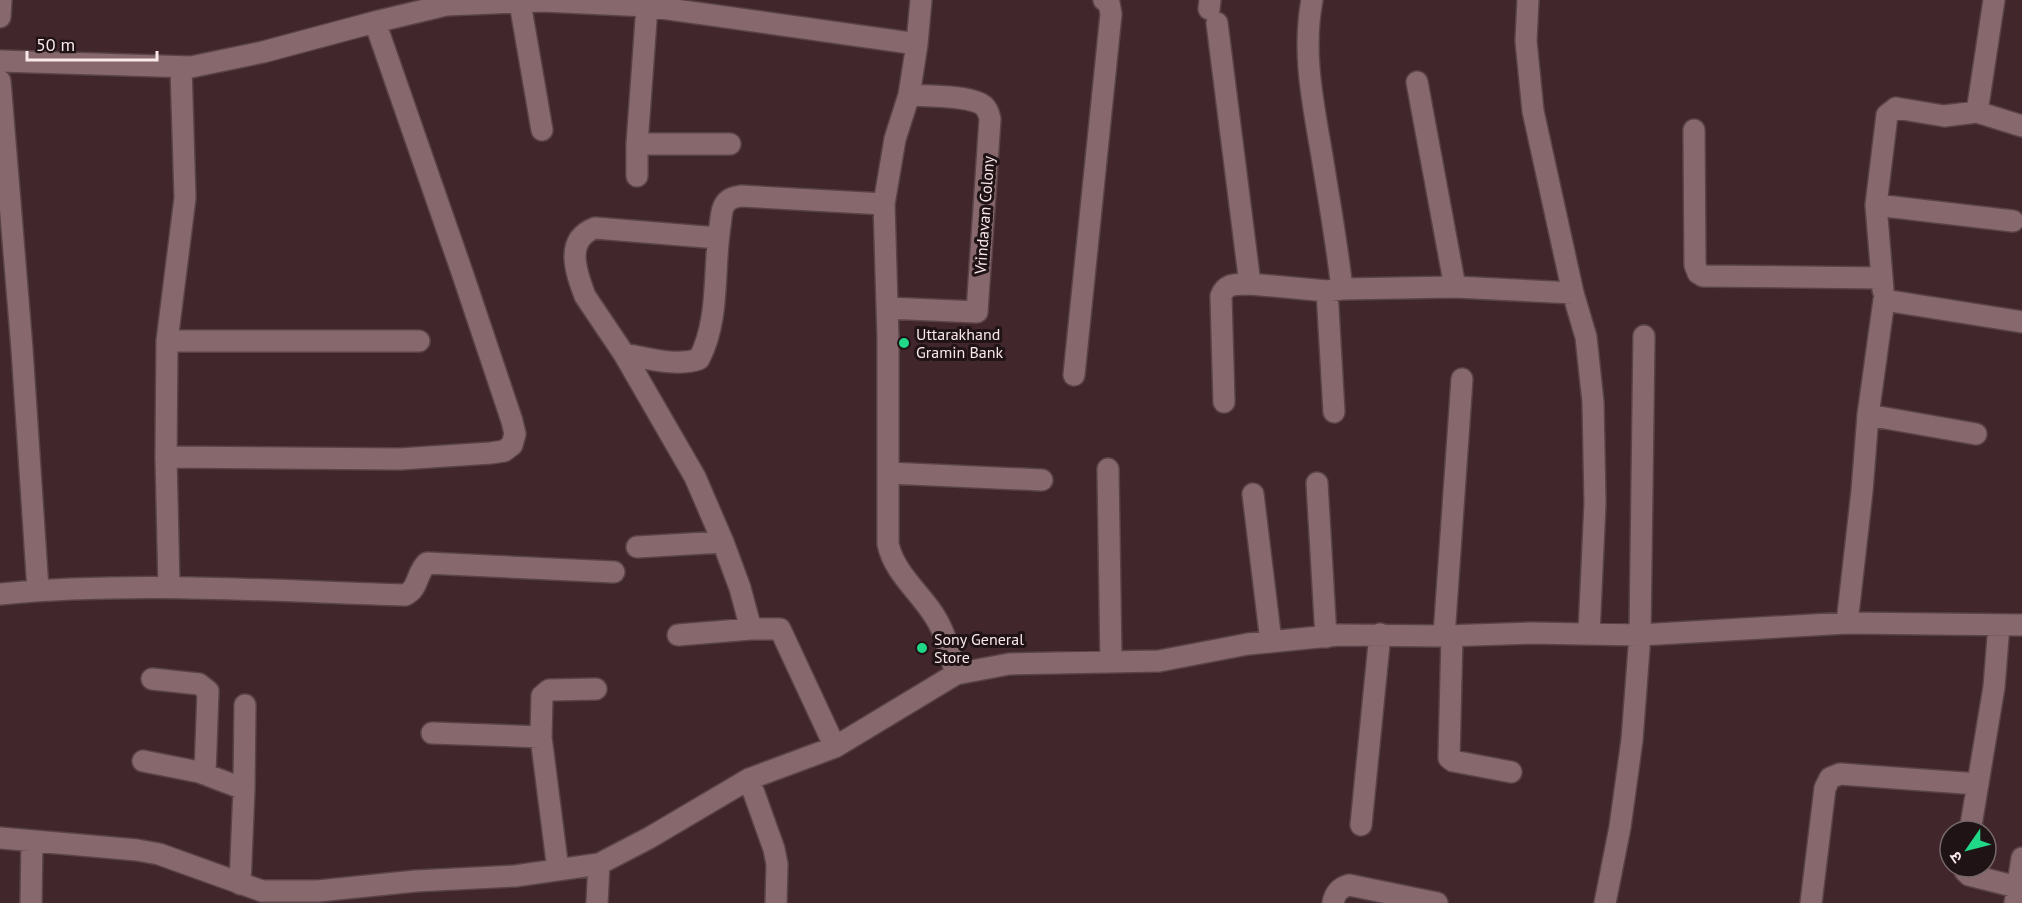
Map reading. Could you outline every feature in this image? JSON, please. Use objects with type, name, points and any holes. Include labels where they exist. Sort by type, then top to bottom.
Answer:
[{"type":"street","points":[[0,17],[1,0]]},
{"type":"street","points":[[921,0],[909,95],[896,139],[884,204],[889,473],[888,544],[890,555],[941,627],[956,674]]},
{"type":"street","points":[[1074,375],[1111,14],[1108,3],[1104,0]]},
{"type":"street","points":[[1312,0],[1307,38],[1310,84],[1336,237],[1334,412]]},
{"type":"street","points":[[1528,0],[1526,41],[1533,111],[1573,292],[1586,337],[1593,402],[1594,504],[1589,633]]},
{"type":"street","points":[[1977,112],[1994,0]]},
{"type":"street","points":[[0,61],[191,67],[263,52],[446,3],[543,1],[647,6],[917,44]]},
{"type":"street","points":[[520,3],[542,130]]},
{"type":"street","points":[[637,176],[637,144],[647,6]]},
{"type":"street","points":[[1212,11],[1250,284]]},
{"type":"street","points":[[166,457],[400,459],[491,453],[504,451],[512,445],[515,434],[512,421],[375,22]]},
{"type":"street","points":[[169,587],[166,457],[167,341],[185,198],[181,67]]},
{"type":"street","points":[[0,81],[22,349],[38,590]]},
{"type":"street","points":[[1417,82],[1455,287]]},
{"type":"street","name":"Vrindavan Colony","points":[[887,308],[977,312],[990,119],[987,109],[970,100],[909,95]]},
{"type":"street","points":[[1847,623],[1868,415],[1884,300],[1876,205],[1887,115],[1896,108],[1944,116],[1977,112],[2022,126]]},
{"type":"street","points":[[1694,130],[1695,265],[1698,273],[1703,276],[1882,278]]},
{"type":"street","points":[[637,144],[730,144]]},
{"type":"street","points":[[624,354],[677,363],[689,363],[699,359],[705,348],[711,326],[718,238],[725,203],[732,198],[741,196],[884,204]]},
{"type":"street","points":[[1876,205],[2013,221]]},
{"type":"street","points":[[718,238],[595,228],[584,233],[576,246],[574,257],[585,296],[624,354],[695,477],[740,588],[751,629]]},
{"type":"street","points":[[1224,402],[1221,296],[1224,288],[1229,285],[1250,284],[1335,290],[1455,287],[1573,292]]},
{"type":"street","points":[[1884,300],[2022,322]]},
{"type":"street","points":[[1605,903],[1620,827],[1632,740],[1640,635],[1644,336]]},
{"type":"street","points":[[167,341],[419,341]]},
{"type":"street","points":[[1462,379],[1448,636],[1449,758],[1453,761],[1511,772]]},
{"type":"street","points":[[1868,415],[1976,434]]},
{"type":"street","points":[[1108,469],[1111,662]]},
{"type":"street","points":[[889,473],[1042,480]]},
{"type":"street","points":[[1317,483],[1326,637]]},
{"type":"street","points":[[1253,495],[1271,642]]},
{"type":"street","points":[[637,547],[723,542]]},
{"type":"street","points":[[0,594],[38,590],[169,587],[405,595],[414,589],[421,568],[427,564],[614,572]]},
{"type":"street","points":[[0,838],[159,854],[262,891],[317,897],[416,880],[515,876],[599,864],[649,838],[749,779],[835,747],[956,674],[1009,664],[1159,661],[1248,644],[1380,634],[1448,636],[1589,633],[1640,635],[1847,623],[2022,625]]},
{"type":"street","points":[[1972,819],[1994,687],[1999,625]]},
{"type":"street","points":[[678,635],[777,628],[782,631],[835,747]]},
{"type":"street","points":[[1360,825],[1380,634]]},
{"type":"street","points":[[152,679],[199,684],[208,691],[205,774]]},
{"type":"street","points":[[558,870],[541,737],[543,693],[549,690],[596,690]]},
{"type":"street","points":[[240,884],[245,705]]},
{"type":"street","points":[[432,733],[541,737]]},
{"type":"street","points":[[143,761],[205,774],[244,789]]},
{"type":"street","points":[[1811,903],[1825,788],[1830,778],[1840,774],[1978,784]]},
{"type":"street","points":[[749,779],[774,849],[777,864],[776,903]]},
{"type":"street","points":[[31,903],[32,841]]},
{"type":"street","points":[[1978,879],[2016,895],[2022,858]]},
{"type":"street","points":[[597,903],[599,864]]},
{"type":"street","points":[[1333,903],[1338,891],[1349,885],[1437,903]]},
{"type":"place","name":"Uttarakhand Gramin Bank","points":[[904,343]]},
{"type":"place","name":"Sony General Store","points":[[922,648]]}]
